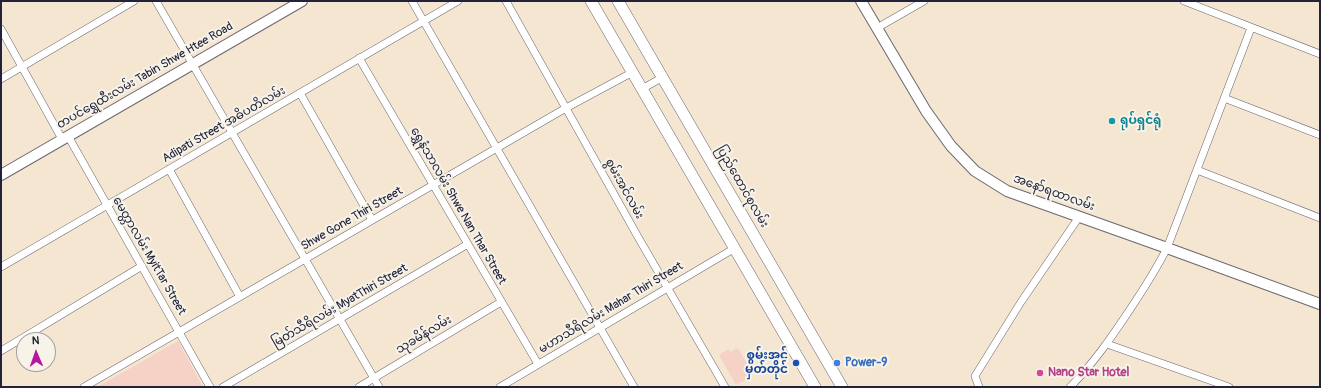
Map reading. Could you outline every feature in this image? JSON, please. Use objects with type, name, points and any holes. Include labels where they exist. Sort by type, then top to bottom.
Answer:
[{"type":"main road","name":"တပင်ရွှေထီးလမ်း Tabin Shwe Htee Road","points":[[1,175],[302,1]]},
{"type":"main road","points":[[591,1],[815,387]]},
{"type":"main road","name":"ပြည်ထောင်စုလမ်း","points":[[618,1],[842,387]]},
{"type":"main road","name":"အနော်ရထာလမ်း","points":[[861,1],[926,111],[951,146],[975,171],[1006,191],[1320,304]]},
{"type":"street","points":[[1,79],[134,1]]},
{"type":"street","points":[[156,1],[379,387]]},
{"type":"street","points":[[412,1],[634,387]]},
{"type":"street","name":"Adipati Street အဓိပတိလမ်း","points":[[1,267],[458,1]]},
{"type":"street","name":"စွမ်းအင်လမ်း","points":[[506,1],[667,288],[725,387]]},
{"type":"street","points":[[877,28],[924,1]]},
{"type":"street","points":[[1184,1],[1320,54]]},
{"type":"street","points":[[1070,387],[1107,344],[1156,270],[1167,248],[1251,28]]},
{"type":"street","name":"မေတ္တာလမ်း MyitTar Street","points":[[1,29],[107,205],[210,387]]},
{"type":"street","name":"ရွှေနံသာလမ်း Shwe Nan Thar Street","points":[[360,58],[538,364]]},
{"type":"street","name":"Shwe Gone Thiri Street","points":[[84,387],[566,108],[632,72]]},
{"type":"street","points":[[642,89],[663,77]]},
{"type":"street","points":[[300,93],[372,220]]},
{"type":"street","points":[[1224,98],[1320,135]]},
{"type":"street","points":[[169,169],[240,297]]},
{"type":"street","points":[[1197,170],[1320,218]]},
{"type":"street","points":[[980,387],[975,376],[1021,302],[1079,217]]},
{"type":"street","name":"မြတ်သီရိလမ်း MyatThiri Street","points":[[223,387],[468,244]]},
{"type":"street","name":"မဟာသီရိလမ်း Mahar Thiri Street","points":[[500,387],[735,248]]},
{"type":"street","points":[[1,352],[142,266]]},
{"type":"street","name":"သုခမိန်လမ်း","points":[[358,387],[501,302]]},
{"type":"street","points":[[1107,344],[1229,387]]},
{"type":"shaded area","points":[[178,341],[203,387],[97,387]]},
{"type":"shaded area","points":[[738,348],[752,372],[745,377],[746,380],[736,385],[719,355],[729,349],[730,352]]},
{"type":"place","name":"ရုပ်ရှင်ရုံ","points":[[1112,121]]},
{"type":"place","name":"စွမ်းအင် မှတ်တိုင်","points":[[796,363]]},
{"type":"place","name":"Power-9","points":[[837,363]]},
{"type":"place","name":"Nano Star Hotel","points":[[1040,373]]}]
